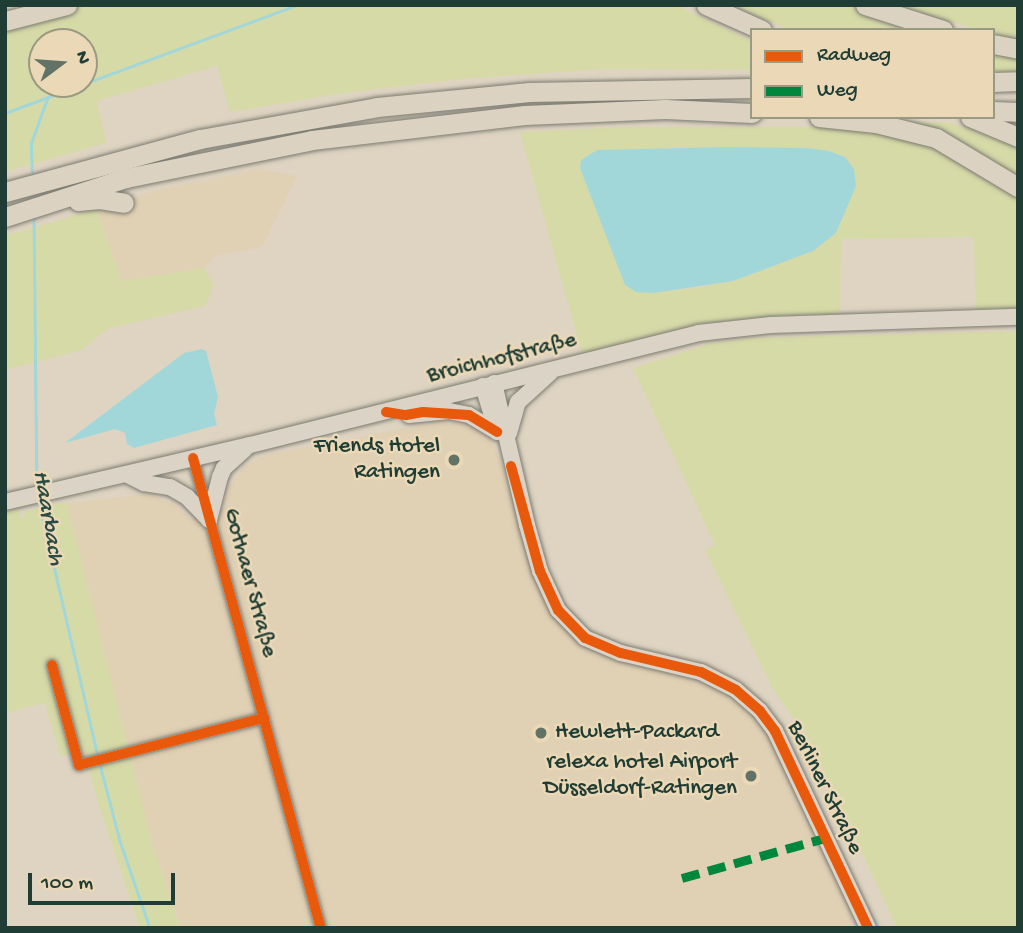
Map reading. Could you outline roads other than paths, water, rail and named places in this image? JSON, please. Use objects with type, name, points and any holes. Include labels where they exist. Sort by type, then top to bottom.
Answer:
[{"type":"highway","points":[[5,21],[67,5]]},
{"type":"highway","points":[[706,5],[758,28]]},
{"type":"highway","points":[[865,5],[937,28]]},
{"type":"highway","points":[[995,44],[1018,49]]},
{"type":"highway","points":[[995,82],[1018,81]]},
{"type":"highway","points":[[13,189],[200,139],[377,107],[565,90],[750,88]]},
{"type":"highway","points":[[995,94],[1018,95]]},
{"type":"highway","points":[[12,215],[51,205],[126,178],[312,140],[525,115],[665,109],[750,112]]},
{"type":"highway","points":[[995,115],[1018,112]]},
{"type":"highway","points":[[838,119],[876,123],[936,138],[1018,187]]},
{"type":"highway","points":[[985,119],[1018,138]]},
{"type":"highway","points":[[988,119],[1018,130]]},
{"type":"highway","points":[[51,205],[100,199],[124,203]]},
{"type":"main road","name":"Broichhofstraße","points":[[5,502],[128,475],[698,333],[737,328],[1018,317]]},
{"type":"main road","points":[[386,412],[406,415],[423,412],[469,415],[502,435],[525,393],[561,367]]},
{"type":"main road","name":"Berliner Straße","points":[[488,385],[540,571],[558,610],[568,624],[585,638],[606,648],[701,672],[736,690],[760,711],[775,730],[868,928]]},
{"type":"main road","points":[[209,520],[214,489],[224,468],[250,445]]},
{"type":"main road","points":[[128,475],[144,483],[170,487],[187,497],[209,520]]},
{"type":"street","name":"Gothaer Straße","points":[[193,458],[321,928]]},
{"type":"street","points":[[52,665],[79,765],[264,718]]},
{"type":"water","points":[[807,148],[829,151],[845,157],[854,169],[856,186],[836,233],[813,251],[733,281],[654,293],[636,292],[625,285],[580,168],[581,160],[597,150]]},
{"type":"water","points":[[202,349],[206,351],[218,397],[214,414],[217,425],[134,448],[127,444],[125,433],[115,429],[65,443],[184,353]]},
{"type":"waterway","points":[[5,113],[297,5]]},
{"type":"waterway","name":"Haarbach","points":[[32,176],[31,143],[47,99]]},
{"type":"waterway","name":"Haarbach","points":[[34,214],[37,488]]},
{"type":"waterway","name":"Haarbach","points":[[39,501],[98,757]]},
{"type":"waterway","name":"Haarbach","points":[[100,764],[120,841],[150,928]]},
{"type":"place","name":"Friends Hotel Ratingen","points":[[454,460]]},
{"type":"place","name":"Hewlett-Packard","points":[[541,733]]},
{"type":"place","name":"relexa hotel Airport Düsseldorf-Ratingen","points":[[751,776]]}]
